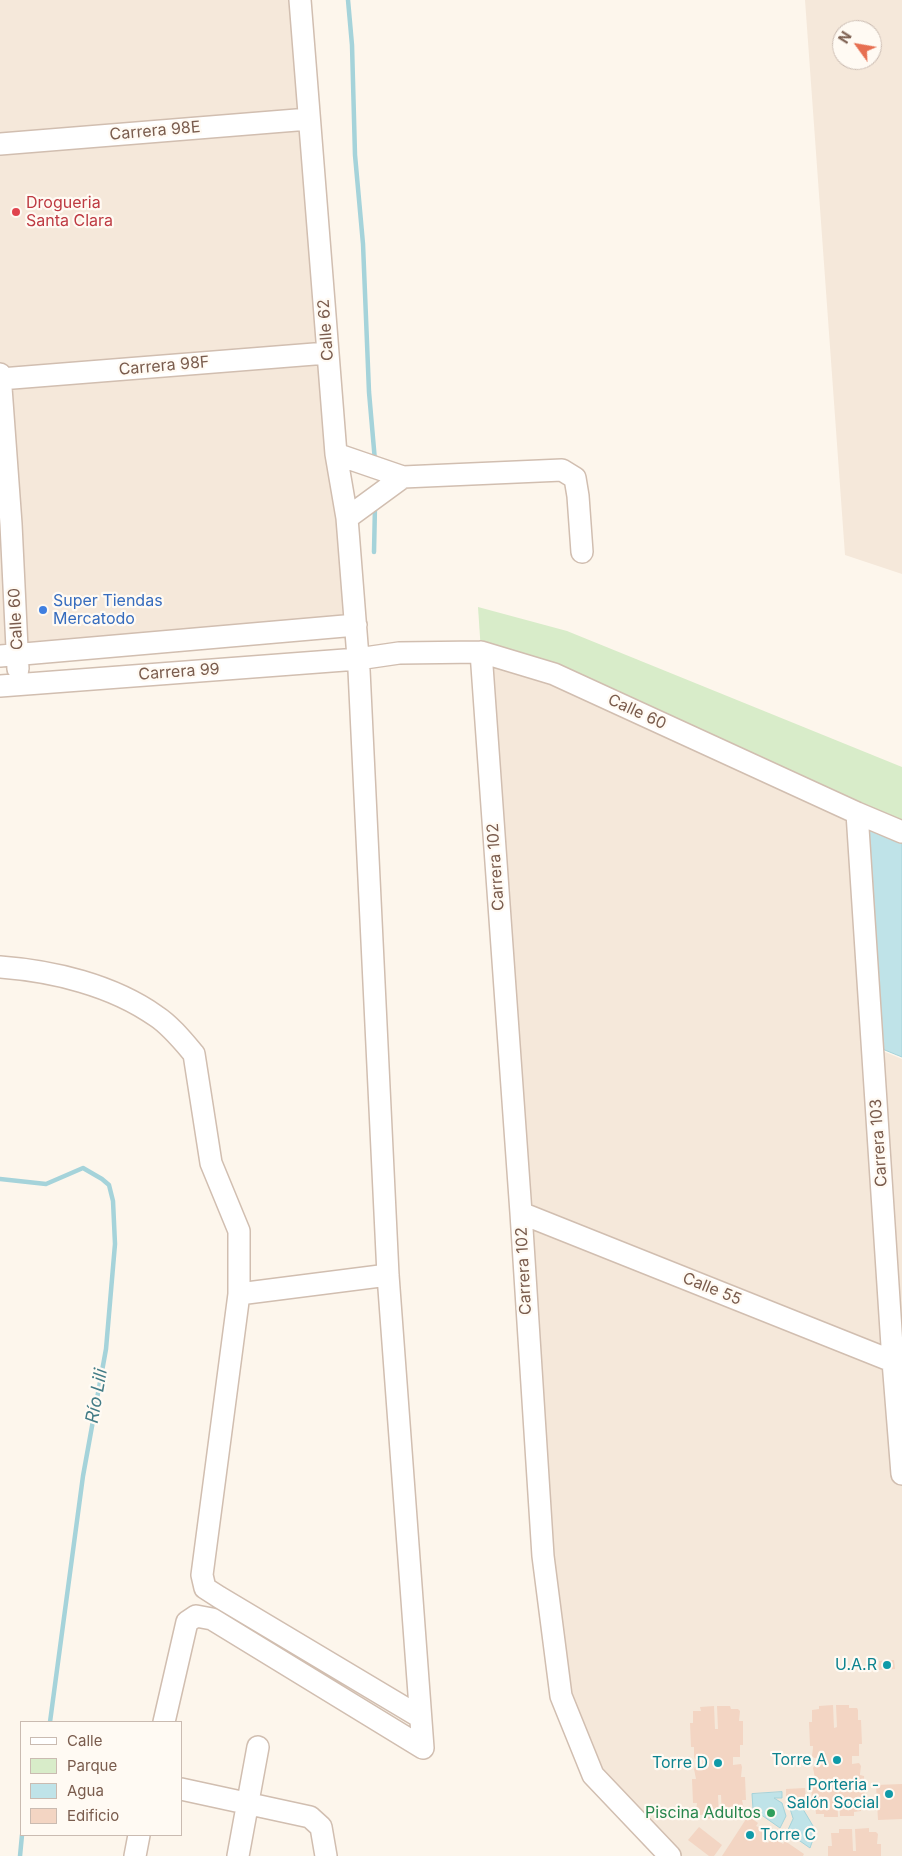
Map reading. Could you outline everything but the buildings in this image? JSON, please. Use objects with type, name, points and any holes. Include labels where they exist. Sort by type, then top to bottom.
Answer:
[{"type":"street","name":"Calle 62","points":[[164,1721],[186,1622],[196,1616],[212,1620],[423,1748],[388,1276],[356,625],[347,518],[336,454],[300,0]]},
{"type":"street","name":"Carrera 98E","points":[[0,144],[309,119]]},
{"type":"street","name":"Carrera 98F","points":[[0,379],[327,353]]},
{"type":"street","name":"Calle 60","points":[[0,374],[11,524],[10,685]]},
{"type":"street","points":[[336,454],[403,477],[562,470],[575,478],[582,552]]},
{"type":"street","points":[[347,518],[403,477]]},
{"type":"street","name":"Carrera 99","points":[[9,655],[356,625]]},
{"type":"street","name":"Calle 60","points":[[358,659],[399,654],[481,652],[557,675],[902,832]]},
{"type":"street","name":"Carrera 102","points":[[481,652],[521,1213],[543,1556],[561,1696],[594,1775],[668,1855]]},
{"type":"street","name":"Carrera 99","points":[[10,685],[358,659]]},
{"type":"street","name":"Carrera 103","points":[[857,813],[897,1363],[902,1474]]},
{"type":"street","points":[[0,967],[32,969],[74,979],[126,999],[157,1016],[194,1054],[212,1163],[239,1231],[239,1294],[202,1575],[205,1588],[420,1717]]},
{"type":"street","name":"Calle 55","points":[[521,1213],[897,1363]]},
{"type":"street","points":[[239,1294],[388,1276]]},
{"type":"street","points":[[238,1856],[258,1747]]},
{"type":"street","points":[[182,1789],[310,1816],[321,1827],[326,1856]]},
{"type":"street","points":[[135,1856],[139,1836]]},
{"type":"shaded area","points":[[0,0],[300,0],[356,625],[0,656]]},
{"type":"shaded area","points":[[805,0],[902,0],[902,574],[845,555]]},
{"type":"shaded area","points":[[481,652],[857,813],[873,1047],[902,1059],[902,1856],[670,1856],[593,1775],[561,1696]]},
{"type":"green space","points":[[478,607],[567,631],[902,767],[902,832],[481,652]]},
{"type":"water","points":[[857,813],[902,832],[902,1057],[875,1046]]},
{"type":"water","name":"Piscina Adultos","points":[[782,1792],[782,1798],[774,1798],[782,1803],[786,1816],[780,1828],[753,1809],[752,1794]]},
{"type":"water","points":[[789,1804],[800,1804],[816,1831],[810,1848],[787,1832],[793,1819]]},
{"type":"waterway","points":[[348,0],[352,45],[355,155],[363,244],[369,392],[375,461]]},
{"type":"waterway","points":[[374,552],[375,506]]},
{"type":"waterway","name":"Río Lili","points":[[0,1179],[46,1184],[83,1168],[109,1185],[113,1201],[115,1244],[106,1349],[83,1476],[50,1721]]},
{"type":"waterway","name":"Río Lili","points":[[20,1856],[22,1836]]},
{"type":"place","name":"Drogueria Santa Clara","points":[[16,212]]},
{"type":"place","name":"Super Tiendas Mercatodo","points":[[43,610]]},
{"type":"place","name":"U.A.R","points":[[887,1665]]},
{"type":"place","name":"Torre A","points":[[837,1760]]},
{"type":"place","name":"Torre D","points":[[718,1763]]},
{"type":"place","name":"Porteria - Salón Social","points":[[889,1794]]},
{"type":"place","name":"Piscina Adultos","points":[[771,1813]]},
{"type":"place","name":"Torre C","points":[[750,1835]]}]
